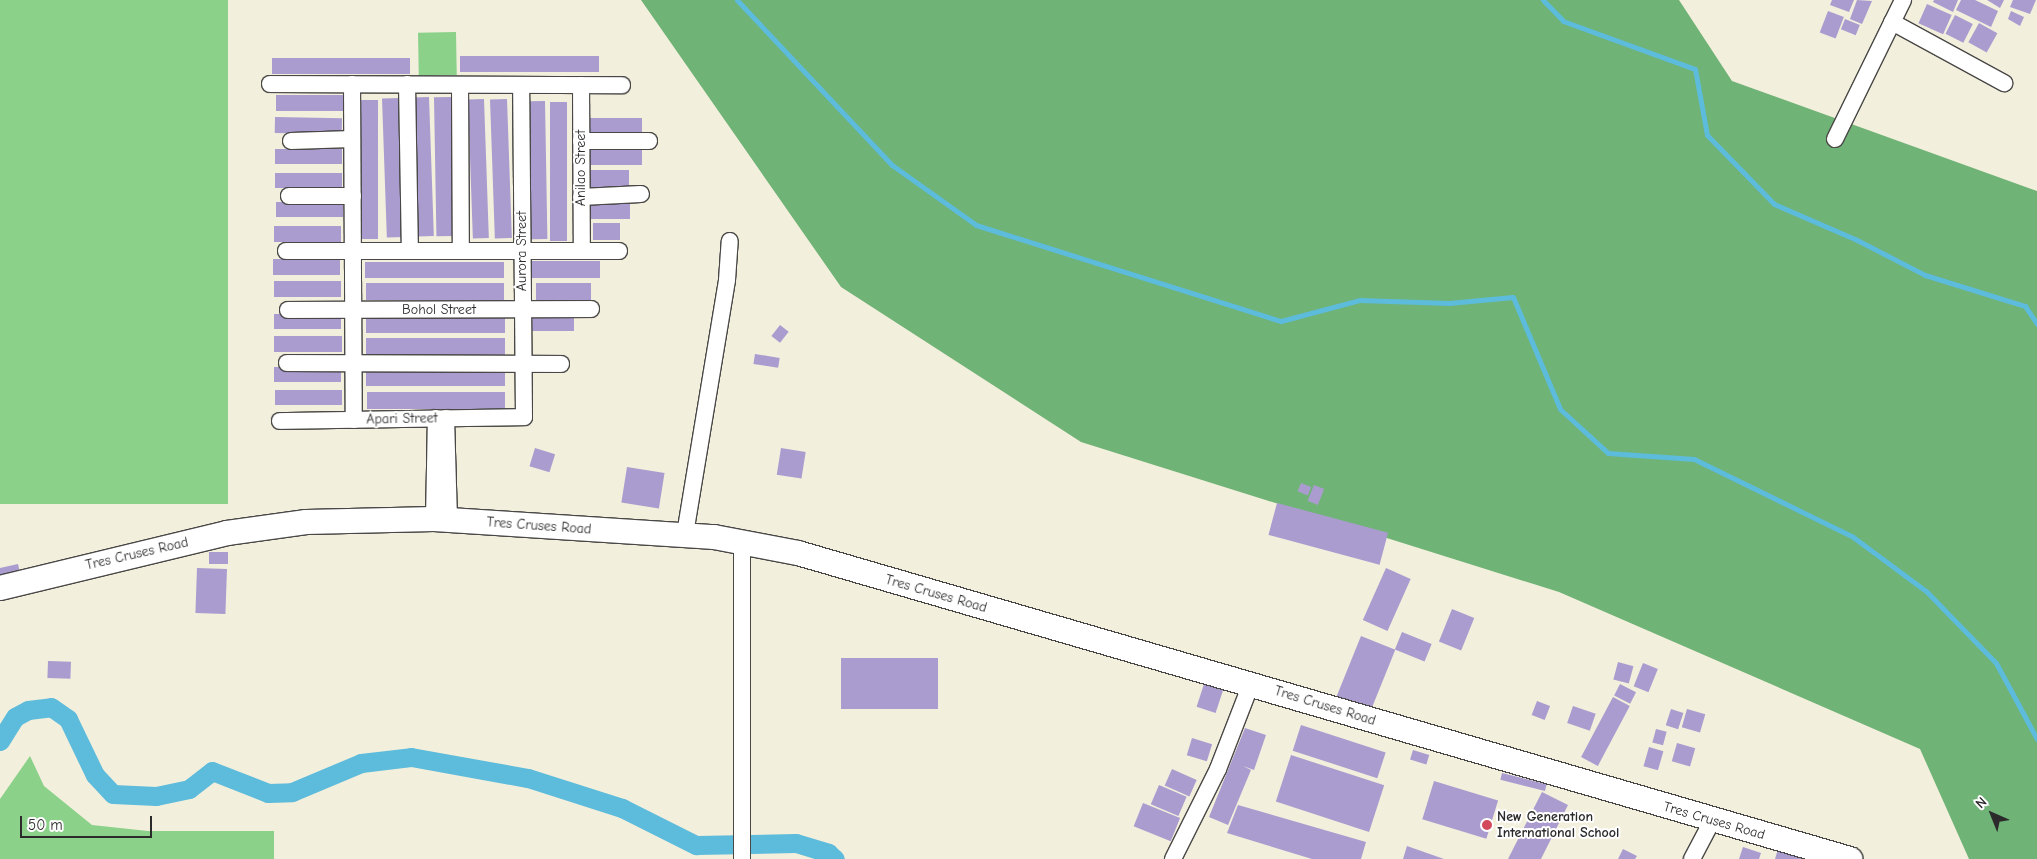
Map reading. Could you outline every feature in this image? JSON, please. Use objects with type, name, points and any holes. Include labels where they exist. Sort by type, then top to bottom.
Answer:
[{"type":"main road","name":"Tres Cruses Road","points":[[0,588],[227,533],[306,522],[441,519],[685,534],[742,542],[798,553],[1712,821],[1850,859]]},
{"type":"street","points":[[1835,139],[1903,0]]},
{"type":"street","points":[[1892,22],[2004,83]]},
{"type":"street","points":[[270,84],[622,85]]},
{"type":"street","points":[[352,84],[354,420]]},
{"type":"street","points":[[407,84],[410,251]]},
{"type":"street","points":[[460,84],[461,251]]},
{"type":"street","name":"Aurora Street","points":[[521,84],[524,417]]},
{"type":"street","name":"Anilao Street","points":[[580,85],[582,251]]},
{"type":"street","points":[[291,141],[352,139]]},
{"type":"street","points":[[581,141],[649,141]]},
{"type":"street","points":[[581,197],[640,194]]},
{"type":"street","points":[[288,196],[352,196]]},
{"type":"street","points":[[685,534],[727,280],[730,241]]},
{"type":"street","points":[[286,252],[619,251]]},
{"type":"street","name":"Bohol Street","points":[[288,310],[591,310]]},
{"type":"street","points":[[287,362],[560,364]]},
{"type":"street","name":"Apari Street","points":[[280,421],[524,417]]},
{"type":"street","points":[[441,418],[441,519]]},
{"type":"street","points":[[742,542],[742,859]]},
{"type":"street","points":[[1173,859],[1218,769],[1250,684]]},
{"type":"street","points":[[1692,859],[1712,821]]},
{"type":"green space","points":[[0,0],[228,0],[228,504],[0,504]]},
{"type":"green space","points":[[641,0],[1679,0],[1732,81],[2037,191],[2037,859],[1969,859],[1920,749],[1559,592],[1081,442],[841,287]]},
{"type":"green space","points":[[456,32],[457,75],[419,76],[418,33]]},
{"type":"green space","points":[[30,756],[44,786],[92,825],[148,831],[274,831],[274,859],[0,859],[0,799]]},
{"type":"building","points":[[1832,0],[1854,0],[1849,12],[1830,5]]},
{"type":"building","points":[[1857,0],[1872,1],[1862,24],[1850,19]]},
{"type":"building","points":[[1934,0],[1958,0],[1953,12],[1933,2]]},
{"type":"building","points":[[1961,0],[1975,0],[1998,11],[1991,27],[1956,10]]},
{"type":"building","points":[[1987,0],[2004,0],[2000,8]]},
{"type":"building","points":[[2013,0],[2036,0],[2030,14],[2010,7]]},
{"type":"building","points":[[1927,4],[1952,15],[1943,34],[1918,23]]},
{"type":"building","points":[[1828,11],[1844,17],[1836,39],[1820,32]]},
{"type":"building","points":[[2011,11],[2024,17],[2020,26],[2008,19]]},
{"type":"building","points":[[1955,15],[1973,24],[1963,43],[1945,34]]},
{"type":"building","points":[[1845,19],[1860,25],[1856,35],[1841,29]]},
{"type":"building","points":[[1979,23],[1997,33],[1987,52],[1968,42]]},
{"type":"building","points":[[460,56],[599,56],[599,72],[460,72]]},
{"type":"building","points":[[272,58],[410,58],[410,74],[272,74]]},
{"type":"building","points":[[276,95],[343,95],[343,111],[276,111]]},
{"type":"building","points":[[429,97],[434,236],[418,236],[413,98]]},
{"type":"building","points":[[434,97],[451,97],[453,236],[436,236]]},
{"type":"building","points":[[399,98],[404,237],[387,238],[382,99]]},
{"type":"building","points":[[484,99],[489,238],[473,238],[468,100]]},
{"type":"building","points":[[507,99],[512,238],[495,239],[490,100]]},
{"type":"building","points":[[361,100],[378,100],[378,239],[361,239]]},
{"type":"building","points":[[528,101],[545,101],[547,239],[530,239]]},
{"type":"building","points":[[550,102],[567,102],[567,241],[550,241]]},
{"type":"building","points":[[275,117],[342,118],[342,134],[275,133]]},
{"type":"building","points":[[587,118],[642,118],[642,135],[587,135]]},
{"type":"building","points":[[587,148],[642,148],[642,165],[587,165]]},
{"type":"building","points":[[275,149],[342,149],[342,164],[275,164]]},
{"type":"building","points":[[588,170],[629,170],[629,187],[588,187]]},
{"type":"building","points":[[275,173],[342,173],[342,188],[275,188]]},
{"type":"building","points":[[276,202],[343,202],[343,217],[276,217]]},
{"type":"building","points":[[589,202],[630,202],[630,219],[589,219]]},
{"type":"building","points":[[593,223],[620,223],[620,240],[593,240]]},
{"type":"building","points":[[274,226],[341,226],[341,242],[274,242]]},
{"type":"building","points":[[273,259],[340,259],[340,275],[273,275]]},
{"type":"building","points":[[531,261],[600,261],[600,278],[531,278]]},
{"type":"building","points":[[365,262],[504,262],[504,278],[365,278]]},
{"type":"building","points":[[274,281],[341,281],[341,297],[274,297]]},
{"type":"building","points":[[366,283],[504,283],[504,300],[366,300]]},
{"type":"building","points":[[536,283],[591,283],[591,300],[536,300]]},
{"type":"building","points":[[274,314],[341,314],[341,329],[274,329]]},
{"type":"building","points":[[532,314],[574,314],[574,331],[532,331]]},
{"type":"building","points":[[366,316],[505,316],[505,333],[366,333]]},
{"type":"building","points":[[780,325],[789,332],[780,343],[771,336]]},
{"type":"building","points":[[274,336],[342,336],[342,352],[274,352]]},
{"type":"building","points":[[366,338],[505,338],[505,355],[366,355]]},
{"type":"building","points":[[755,354],[780,358],[778,368],[753,364]]},
{"type":"building","points":[[274,367],[341,367],[341,382],[274,382]]},
{"type":"building","points":[[366,369],[505,369],[505,386],[366,386]]},
{"type":"building","points":[[275,390],[342,390],[342,405],[275,405]]},
{"type":"building","points":[[367,392],[505,392],[505,409],[367,409]]},
{"type":"building","points":[[535,448],[555,454],[550,472],[529,466]]},
{"type":"building","points":[[781,448],[806,452],[801,479],[777,475]]},
{"type":"building","points":[[627,467],[665,473],[659,509],[621,503]]},
{"type":"building","points":[[1301,483],[1311,487],[1308,495],[1298,491]]},
{"type":"building","points":[[1314,485],[1324,489],[1318,505],[1308,501]]},
{"type":"building","points":[[1277,503],[1388,533],[1380,565],[1268,535]]},
{"type":"building","points":[[209,552],[228,552],[228,564],[209,564]]},
{"type":"building","points":[[18,564],[20,573],[0,578],[0,568]]},
{"type":"building","points":[[197,568],[227,569],[225,614],[195,613]]},
{"type":"building","points":[[1386,568],[1411,579],[1387,631],[1363,620]]},
{"type":"building","points":[[1452,609],[1474,618],[1461,650],[1439,641]]},
{"type":"building","points":[[1402,632],[1432,644],[1425,662],[1395,650]]},
{"type":"building","points":[[1361,636],[1395,650],[1369,714],[1335,700]]},
{"type":"building","points":[[841,658],[938,658],[938,709],[841,709]]},
{"type":"building","points":[[48,661],[71,662],[70,679],[47,678]]},
{"type":"building","points":[[1618,662],[1633,666],[1629,684],[1613,679]]},
{"type":"building","points":[[1643,663],[1658,669],[1648,692],[1634,686]]},
{"type":"building","points":[[1204,684],[1223,690],[1216,713],[1197,707]]},
{"type":"building","points":[[1620,684],[1636,692],[1630,704],[1614,696]]},
{"type":"building","points":[[1613,697],[1630,706],[1598,766],[1581,757]]},
{"type":"building","points":[[1537,701],[1550,706],[1545,720],[1532,715]]},
{"type":"building","points":[[1573,706],[1596,714],[1590,731],[1567,723]]},
{"type":"building","points":[[1671,709],[1683,713],[1678,729],[1666,725]]},
{"type":"building","points":[[1687,709],[1705,714],[1700,733],[1682,727]]},
{"type":"building","points":[[1301,725],[1386,753],[1377,778],[1293,751]]},
{"type":"building","points":[[1245,728],[1266,735],[1254,770],[1243,766],[1251,770],[1228,825],[1209,817]]},
{"type":"building","points":[[1656,729],[1667,732],[1663,745],[1652,743]]},
{"type":"building","points":[[1192,738],[1212,744],[1207,761],[1187,755]]},
{"type":"building","points":[[1677,743],[1695,748],[1690,767],[1672,761]]},
{"type":"building","points":[[1649,747],[1663,751],[1658,770],[1643,766]]},
{"type":"building","points":[[1413,750],[1429,755],[1426,765],[1410,760]]},
{"type":"building","points":[[1291,755],[1384,785],[1369,832],[1276,802]]},
{"type":"building","points":[[1172,769],[1197,780],[1189,796],[1165,785]]},
{"type":"building","points":[[1502,773],[1547,784],[1545,791],[1500,780]]},
{"type":"building","points":[[1434,781],[1498,801],[1486,839],[1422,819]]},
{"type":"building","points":[[1159,785],[1187,797],[1178,816],[1151,804]]},
{"type":"building","points":[[1542,792],[1568,805],[1541,859],[1508,859]]},
{"type":"building","points":[[1143,803],[1180,818],[1171,841],[1134,826]]},
{"type":"building","points":[[1238,805],[1366,842],[1361,859],[1312,859],[1227,833]]},
{"type":"building","points":[[1407,846],[1444,859],[1403,859]]},
{"type":"building","points":[[1743,847],[1761,853],[1759,859],[1739,859]]},
{"type":"building","points":[[1623,849],[1637,856],[1635,859],[1618,859]]},
{"type":"building","points":[[1778,849],[1803,857],[1802,859],[1775,859]]},
{"type":"waterway","points":[[737,0],[892,165],[976,225],[1281,321],[1360,300],[1449,303],[1513,297],[1560,409],[1608,453],[1694,459],[1853,537],[1927,592],[1996,663],[2037,739]]},
{"type":"waterway","points":[[1543,0],[1563,21],[1695,69],[1707,135],[1774,204],[1855,239],[1925,275],[2025,306],[2037,324]]},
{"type":"waterway","points":[[0,741],[15,717],[28,710],[51,707],[68,719],[95,775],[113,794],[156,796],[189,789],[212,771],[268,793],[292,792],[361,763],[411,757],[528,778],[622,808],[696,845],[796,843],[828,853],[835,859]]},
{"type":"place","name":"New Generation International School","points":[[1487,825]]}]
